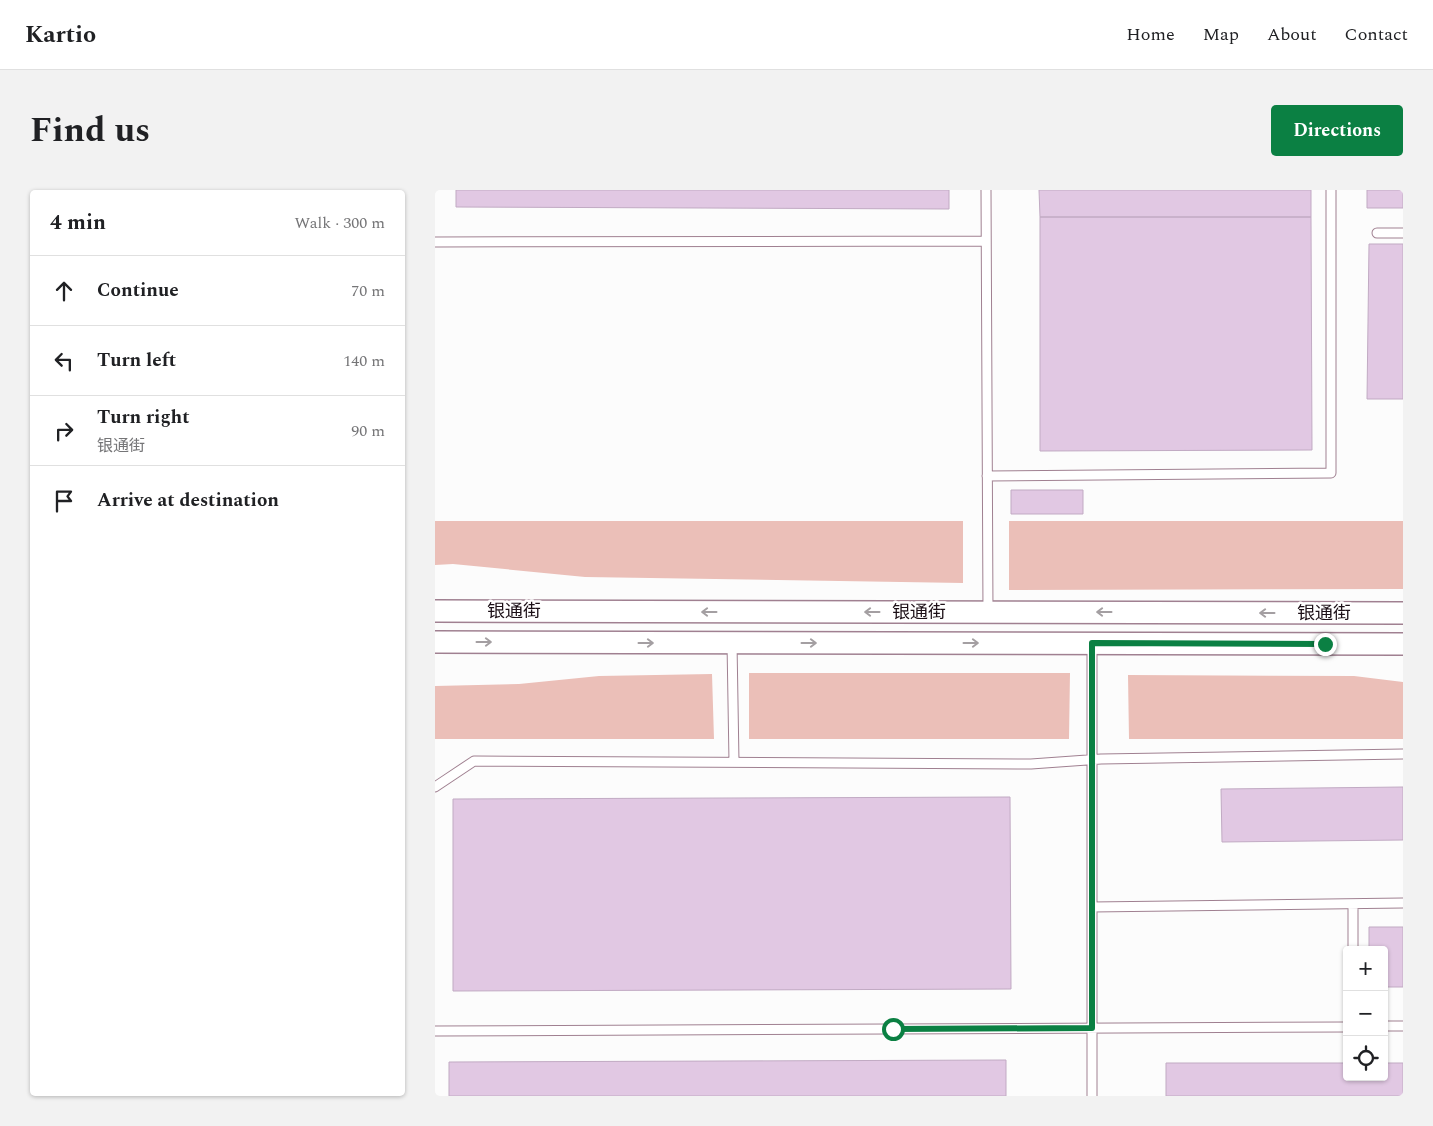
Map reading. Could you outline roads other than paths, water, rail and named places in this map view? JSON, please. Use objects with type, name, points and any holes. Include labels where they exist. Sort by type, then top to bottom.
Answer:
[{"type":"street","name":"银通街","points":[[435,611],[1403,613]]},
{"type":"street","name":"银通街","points":[[435,642],[1403,644]]},
{"type":"lane","points":[[986,190],[988,612]]},
{"type":"lane","points":[[987,476],[1331,474],[1331,190]]},
{"type":"lane","points":[[1377,233],[1403,233]]},
{"type":"lane","points":[[435,242],[986,241]]},
{"type":"lane","points":[[732,643],[734,762]]},
{"type":"lane","points":[[1092,643],[1093,1096]]},
{"type":"lane","points":[[435,787],[474,760],[1031,764],[1092,759],[1403,754]]},
{"type":"lane","points":[[1353,904],[1353,946]]},
{"type":"lane","points":[[1092,907],[1403,904]]},
{"type":"lane","points":[[1388,1026],[1403,1026]]},
{"type":"lane","points":[[435,1031],[1343,1027]]}]
